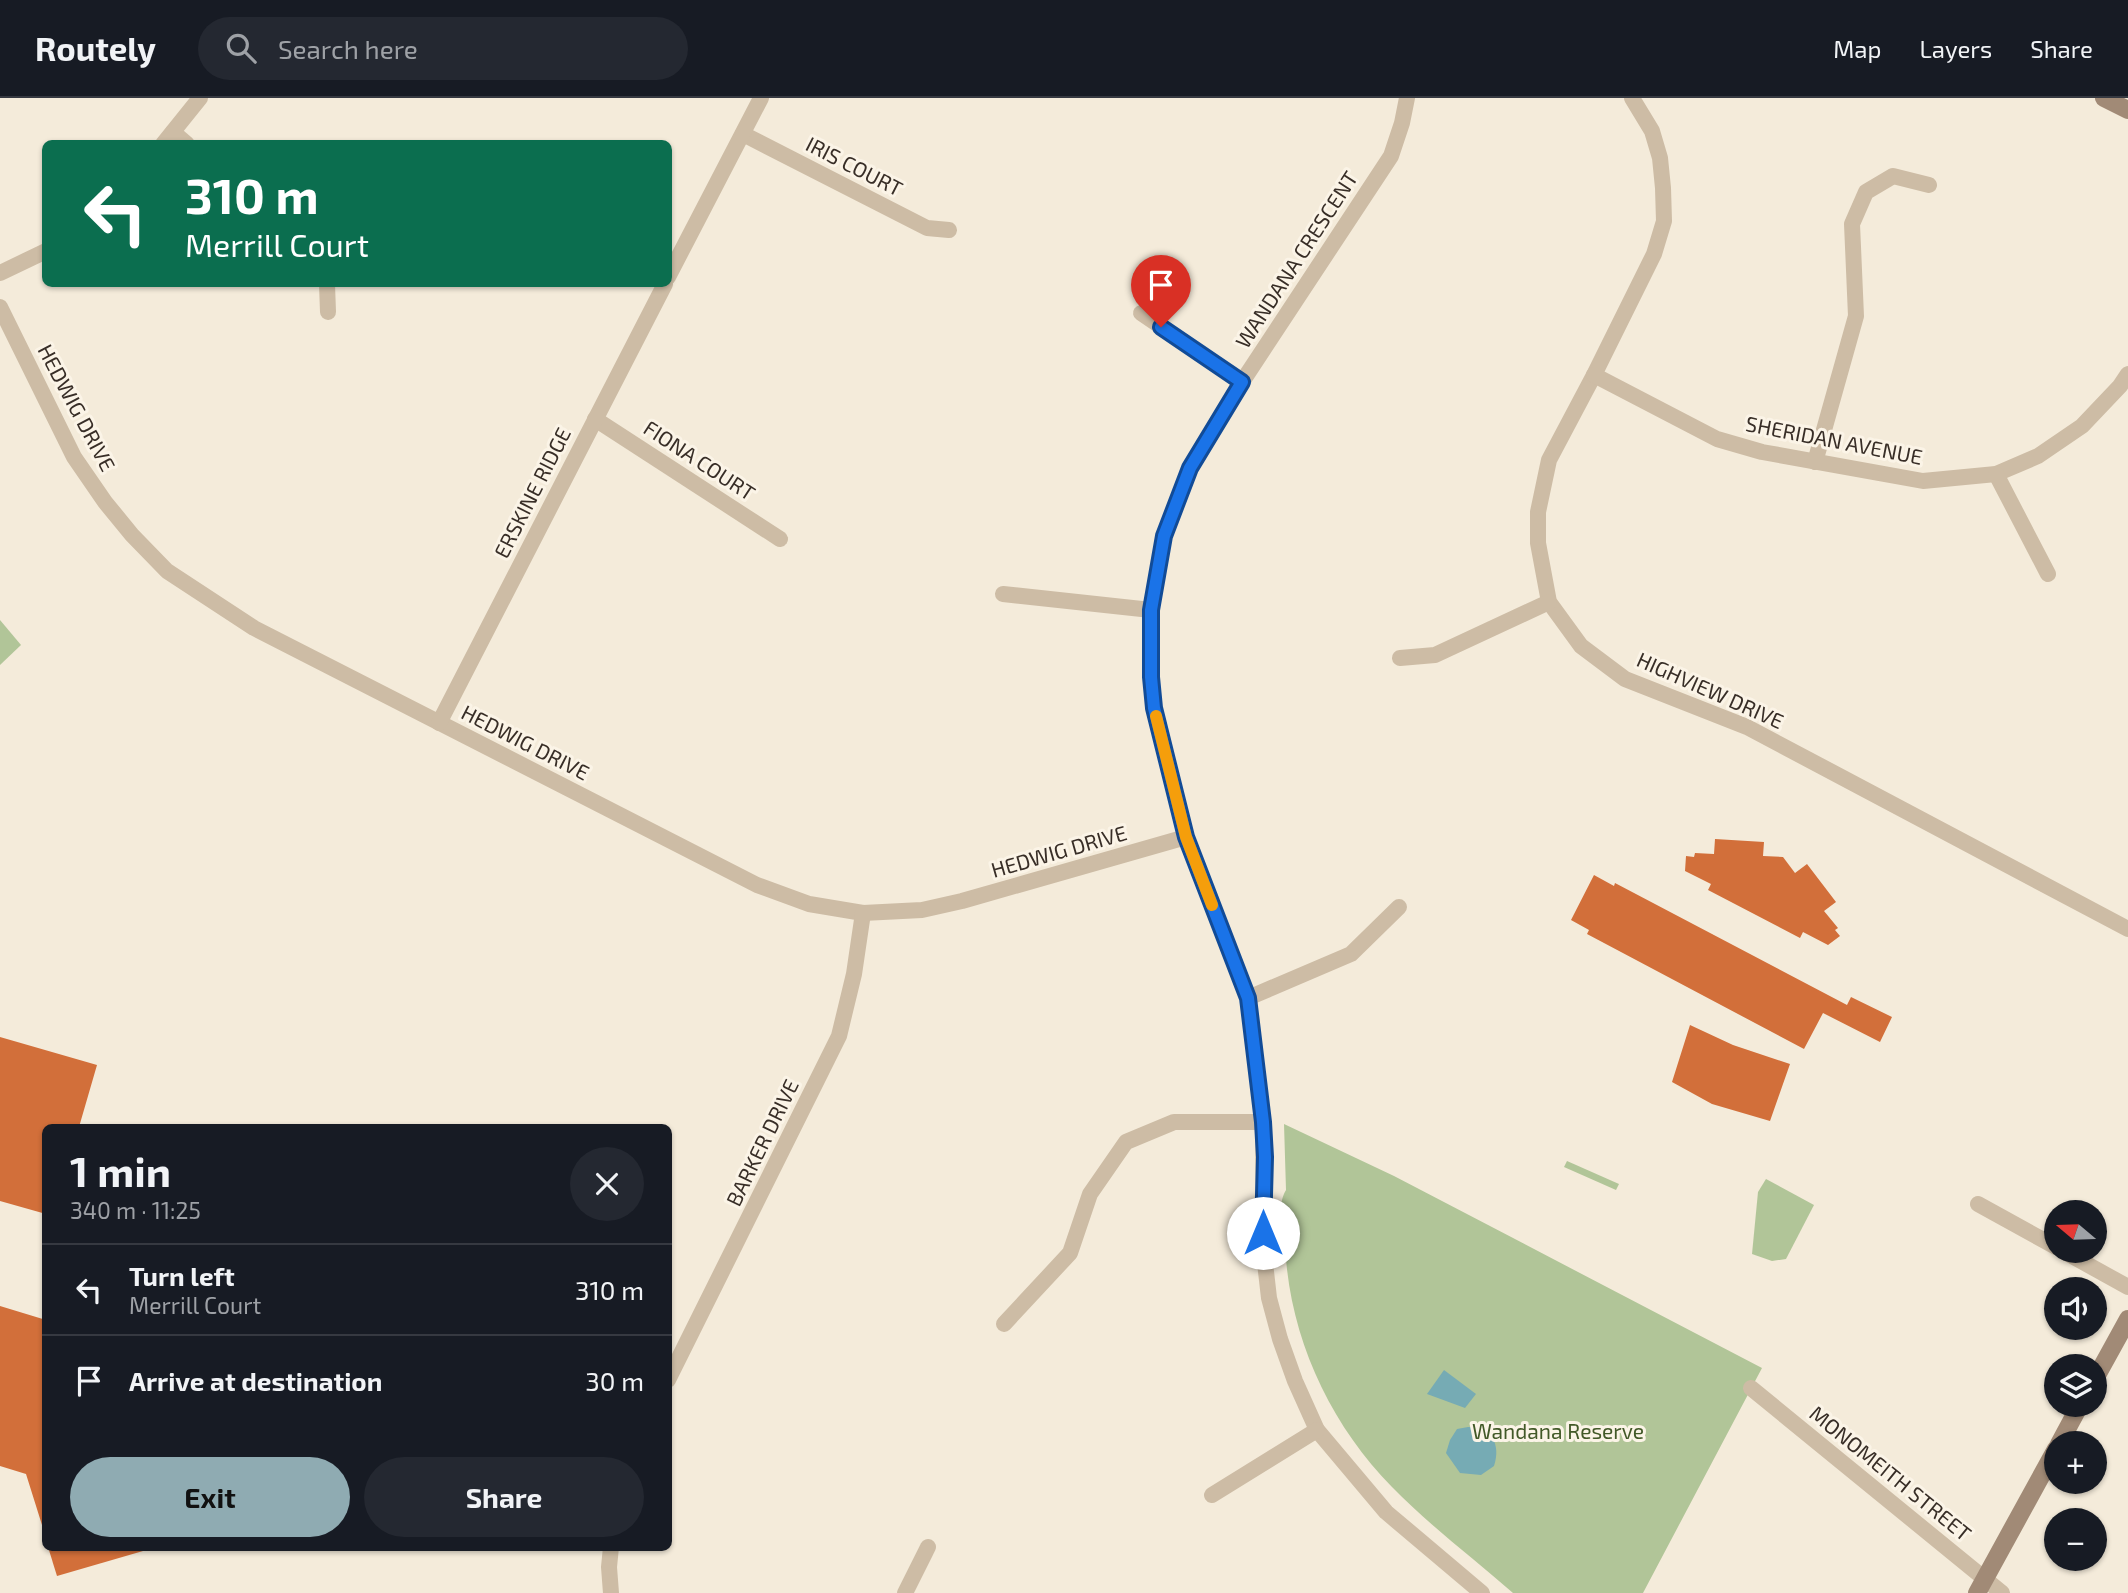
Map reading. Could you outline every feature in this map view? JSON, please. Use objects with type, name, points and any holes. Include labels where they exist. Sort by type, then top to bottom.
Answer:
[{"type":"main road","points":[[2104,98],[2128,110]]},
{"type":"main road","points":[[2107,1357],[2128,1319]]},
{"type":"main road","points":[[1981,1586],[2044,1471]]},
{"type":"street","points":[[168,138],[200,98]]},
{"type":"street","points":[[672,269],[761,98]]},
{"type":"street","name":"WANDANA CRESCENT","points":[[1407,98],[1391,156],[1242,382],[1190,468],[1164,536],[1151,610],[1151,677],[1154,708],[1186,837],[1248,998],[1263,1122],[1264,1254],[1269,1298],[1295,1381],[1317,1430],[1386,1512],[1482,1593]]},
{"type":"street","name":"HIGHVIEW DRIVE","points":[[1632,98],[1652,131],[1660,158],[1664,221],[1654,254],[1549,460],[1538,512],[1538,543],[1549,602],[1581,646],[1625,679],[1747,727],[2128,929]]},
{"type":"street","name":"IRIS COURT","points":[[743,134],[927,228],[949,230]]},
{"type":"street","points":[[1815,462],[1856,316],[1852,224],[1866,192],[1893,176],[1929,186]]},
{"type":"street","points":[[0,273],[42,253]]},
{"type":"street","points":[[327,287],[328,312]]},
{"type":"street","name":"ERSKINE RIDGE","points":[[439,723],[663,287]]},
{"type":"street","name":"HEDWIG DRIVE","points":[[0,307],[74,457],[104,502],[167,571],[210,602],[254,628],[757,885],[809,904],[863,913],[922,910],[1186,837]]},
{"type":"street","points":[[1141,313],[1242,382]]},
{"type":"street","name":"SHERIDAN AVENUE","points":[[1594,375],[1717,439],[1762,452],[1923,481],[1996,474],[2038,456],[2082,426],[2128,374]]},
{"type":"street","name":"FIONA COURT","points":[[595,419],[780,539]]},
{"type":"street","points":[[1996,474],[2048,574]]},
{"type":"street","points":[[1003,594],[1151,610]]},
{"type":"street","points":[[1400,658],[1435,655],[1549,602]]},
{"type":"street","points":[[1248,998],[1351,954],[1399,907]]},
{"type":"street","name":"BARKER DRIVE","points":[[672,1372],[839,1036],[854,974],[863,913]]},
{"type":"street","points":[[1004,1324],[1070,1253],[1090,1194],[1126,1142],[1174,1122],[1263,1122]]},
{"type":"street","points":[[1978,1204],[2044,1241]]},
{"type":"street","points":[[2086,1264],[2128,1287]]},
{"type":"street","name":"MONOMEITH STREET","points":[[1751,1388],[1981,1586],[2002,1593]]},
{"type":"street","points":[[1212,1495],[1317,1430]]},
{"type":"street","points":[[905,1593],[928,1547]]},
{"type":"street","points":[[611,1551],[611,1593]]},
{"type":"green space","points":[[0,620],[21,645],[0,665]]},
{"type":"green space","name":"Wandana Reserve","points":[[1284,1124],[1394,1176],[1762,1368],[1643,1593],[1513,1593],[1421,1515],[1392,1487],[1351,1438],[1319,1382],[1297,1322],[1290,1291],[1281,1224],[1281,1206],[1286,1190]]},
{"type":"green space","points":[[1567,1161],[1619,1184],[1616,1190],[1564,1167]]},
{"type":"green space","points":[[1766,1179],[1814,1205],[1786,1259],[1772,1261],[1752,1254],[1758,1192]]},
{"type":"water","points":[[1444,1370],[1476,1394],[1465,1408],[1427,1394]]},
{"type":"water","points":[[1468,1427],[1483,1430],[1495,1444],[1494,1466],[1481,1475],[1460,1473],[1446,1453],[1457,1429]]},
{"type":"building","points":[[1715,839],[1764,842],[1763,856],[1783,857],[1795,873],[1807,864],[1836,902],[1824,911],[1838,928],[1835,930],[1840,936],[1828,945],[1803,932],[1800,938],[1708,890],[1711,884],[1685,871],[1686,856],[1694,857],[1695,853],[1714,854]]},
{"type":"building","points":[[1594,875],[1614,886],[1615,883],[1847,1005],[1851,997],[1892,1017],[1880,1042],[1823,1013],[1804,1049],[1587,934],[1589,930],[1571,920]]},
{"type":"building","points":[[1690,1025],[1733,1045],[1790,1064],[1770,1121],[1712,1104],[1672,1082]]},
{"type":"building","points":[[0,1037],[97,1065],[80,1124],[42,1124],[42,1213],[0,1201]]},
{"type":"building","points":[[0,1306],[42,1319],[42,1525],[26,1474],[0,1466]]},
{"type":"building","points":[[49,1551],[143,1551],[57,1576]]},
{"type":"slow traffic","points":[[1156,716],[1186,837],[1212,905]]},
{"type":"route","points":[[1161,327],[1242,382],[1190,468],[1164,536],[1151,610],[1151,677],[1154,708],[1186,837],[1248,998],[1263,1122],[1263,1233]]}]
